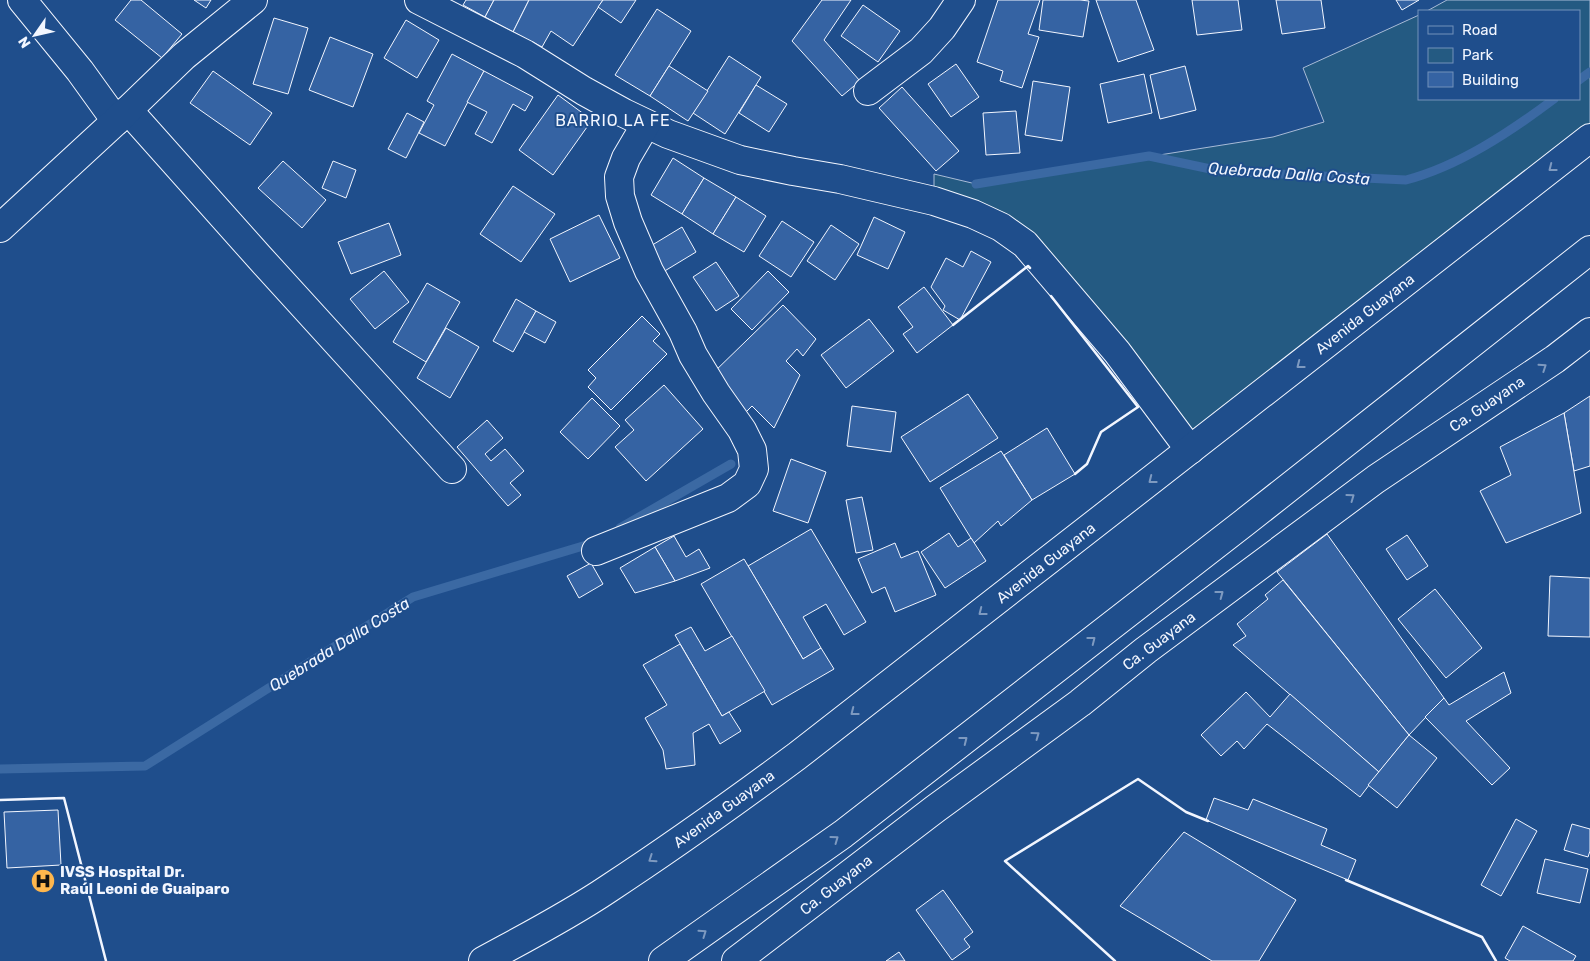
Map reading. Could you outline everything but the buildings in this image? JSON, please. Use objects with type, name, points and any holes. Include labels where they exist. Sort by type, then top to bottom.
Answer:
[{"type":"street","points":[[22,0],[80,71],[260,258],[452,469]]},
{"type":"street","points":[[0,228],[184,56],[253,0]]},
{"type":"street","points":[[419,0],[524,54],[624,113],[668,134],[740,160],[840,179],[934,201],[973,214],[1001,227],[1025,244],[1117,352],[1190,450]]},
{"type":"street","points":[[868,91],[921,51],[942,28],[960,0]]},
{"type":"street","points":[[596,551],[728,498],[747,484],[754,469],[752,450],[742,430],[716,393],[693,355],[683,332],[649,271],[628,222],[620,196],[619,177],[626,158],[646,124]]},
{"type":"street","name":"Avenida Guayana","points":[[483,961],[537,932],[606,890],[704,824],[797,756],[1590,138]]},
{"type":"street","points":[[663,961],[843,834],[1245,522],[1590,250]]},
{"type":"street","name":"Ca. Guayana","points":[[736,961],[935,808],[1080,703],[1146,650],[1376,479],[1555,359],[1590,332]]},
{"type":"green space","points":[[1447,0],[1590,0],[1590,138],[1190,450],[1048,271],[934,201],[934,174],[976,184],[1273,137],[1324,122],[1303,68],[1418,15],[1418,100],[1580,100],[1580,10],[1429,10]]},
{"type":"waterway","name":"Quebrada Dalla Costa","points":[[1580,79],[1590,72]]},
{"type":"waterway","name":"Quebrada Dalla Costa","points":[[976,184],[1149,156],[1220,171],[1406,180],[1426,174],[1465,157],[1520,124],[1553,100]]},
{"type":"waterway","name":"Quebrada Dalla Costa","points":[[620,528],[731,464]]},
{"type":"waterway","name":"Quebrada Dalla Costa","points":[[0,769],[145,766],[413,597],[593,543]]},
{"type":"wall","points":[[953,325],[1028,266],[1030,268]]},
{"type":"wall","points":[[1051,296],[1138,407],[1101,432],[1087,464],[1075,474]]},
{"type":"wall","points":[[1115,961],[1005,861],[1138,779],[1186,812],[1208,821]]},
{"type":"wall","points":[[0,800],[64,798],[106,961]]},
{"type":"wall","points":[[1346,880],[1482,937],[1496,961]]},
{"type":"place","name":"IVSS Hospital Dr. Raúl Leoni de Guaiparo","points":[[43,881]]},
{"type":"district","name":"BARRIO LA FE","points":[[613,120]]}]
